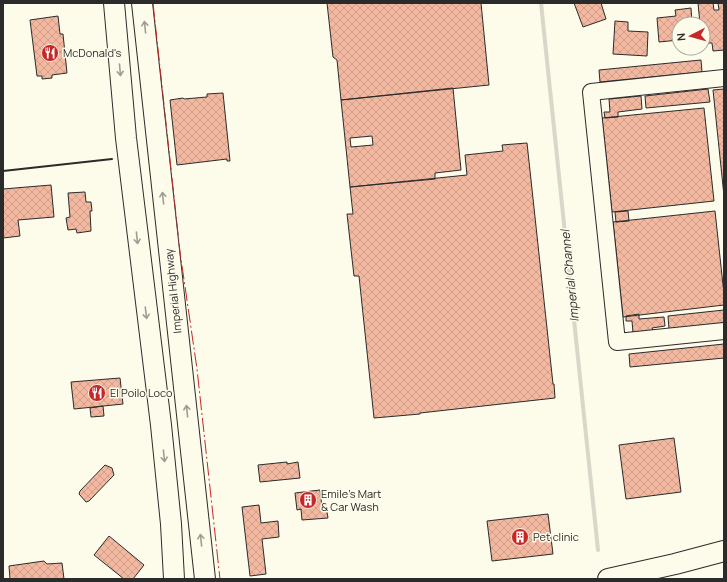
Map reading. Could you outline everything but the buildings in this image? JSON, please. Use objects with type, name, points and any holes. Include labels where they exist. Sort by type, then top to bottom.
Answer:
[{"type":"main road","points":[[114,3],[124,115],[161,425],[171,524],[174,579]]},
{"type":"main road","name":"Imperial Highway","points":[[142,3],[205,579]]},
{"type":"main road","points":[[124,115],[136,130],[138,136],[146,209],[153,218],[165,220]]},
{"type":"main road","points":[[608,579],[724,551]]},
{"type":"street","points":[[724,78],[591,92],[617,342],[724,331]]},
{"type":"waterway","name":"Imperial Channel","points":[[541,3],[598,550]]},
{"type":"wall","points":[[3,171],[112,159]]},
{"type":"power","points":[[153,3],[180,252],[197,369],[220,579]]},
{"type":"place","name":"McDonald's","points":[[50,53]]},
{"type":"place","name":"El Poilo Loco","points":[[97,393]]},
{"type":"place","name":"Emile's Mart & Car Wash","points":[[308,500]]},
{"type":"place","name":"Pet clinic","points":[[520,537]]}]
